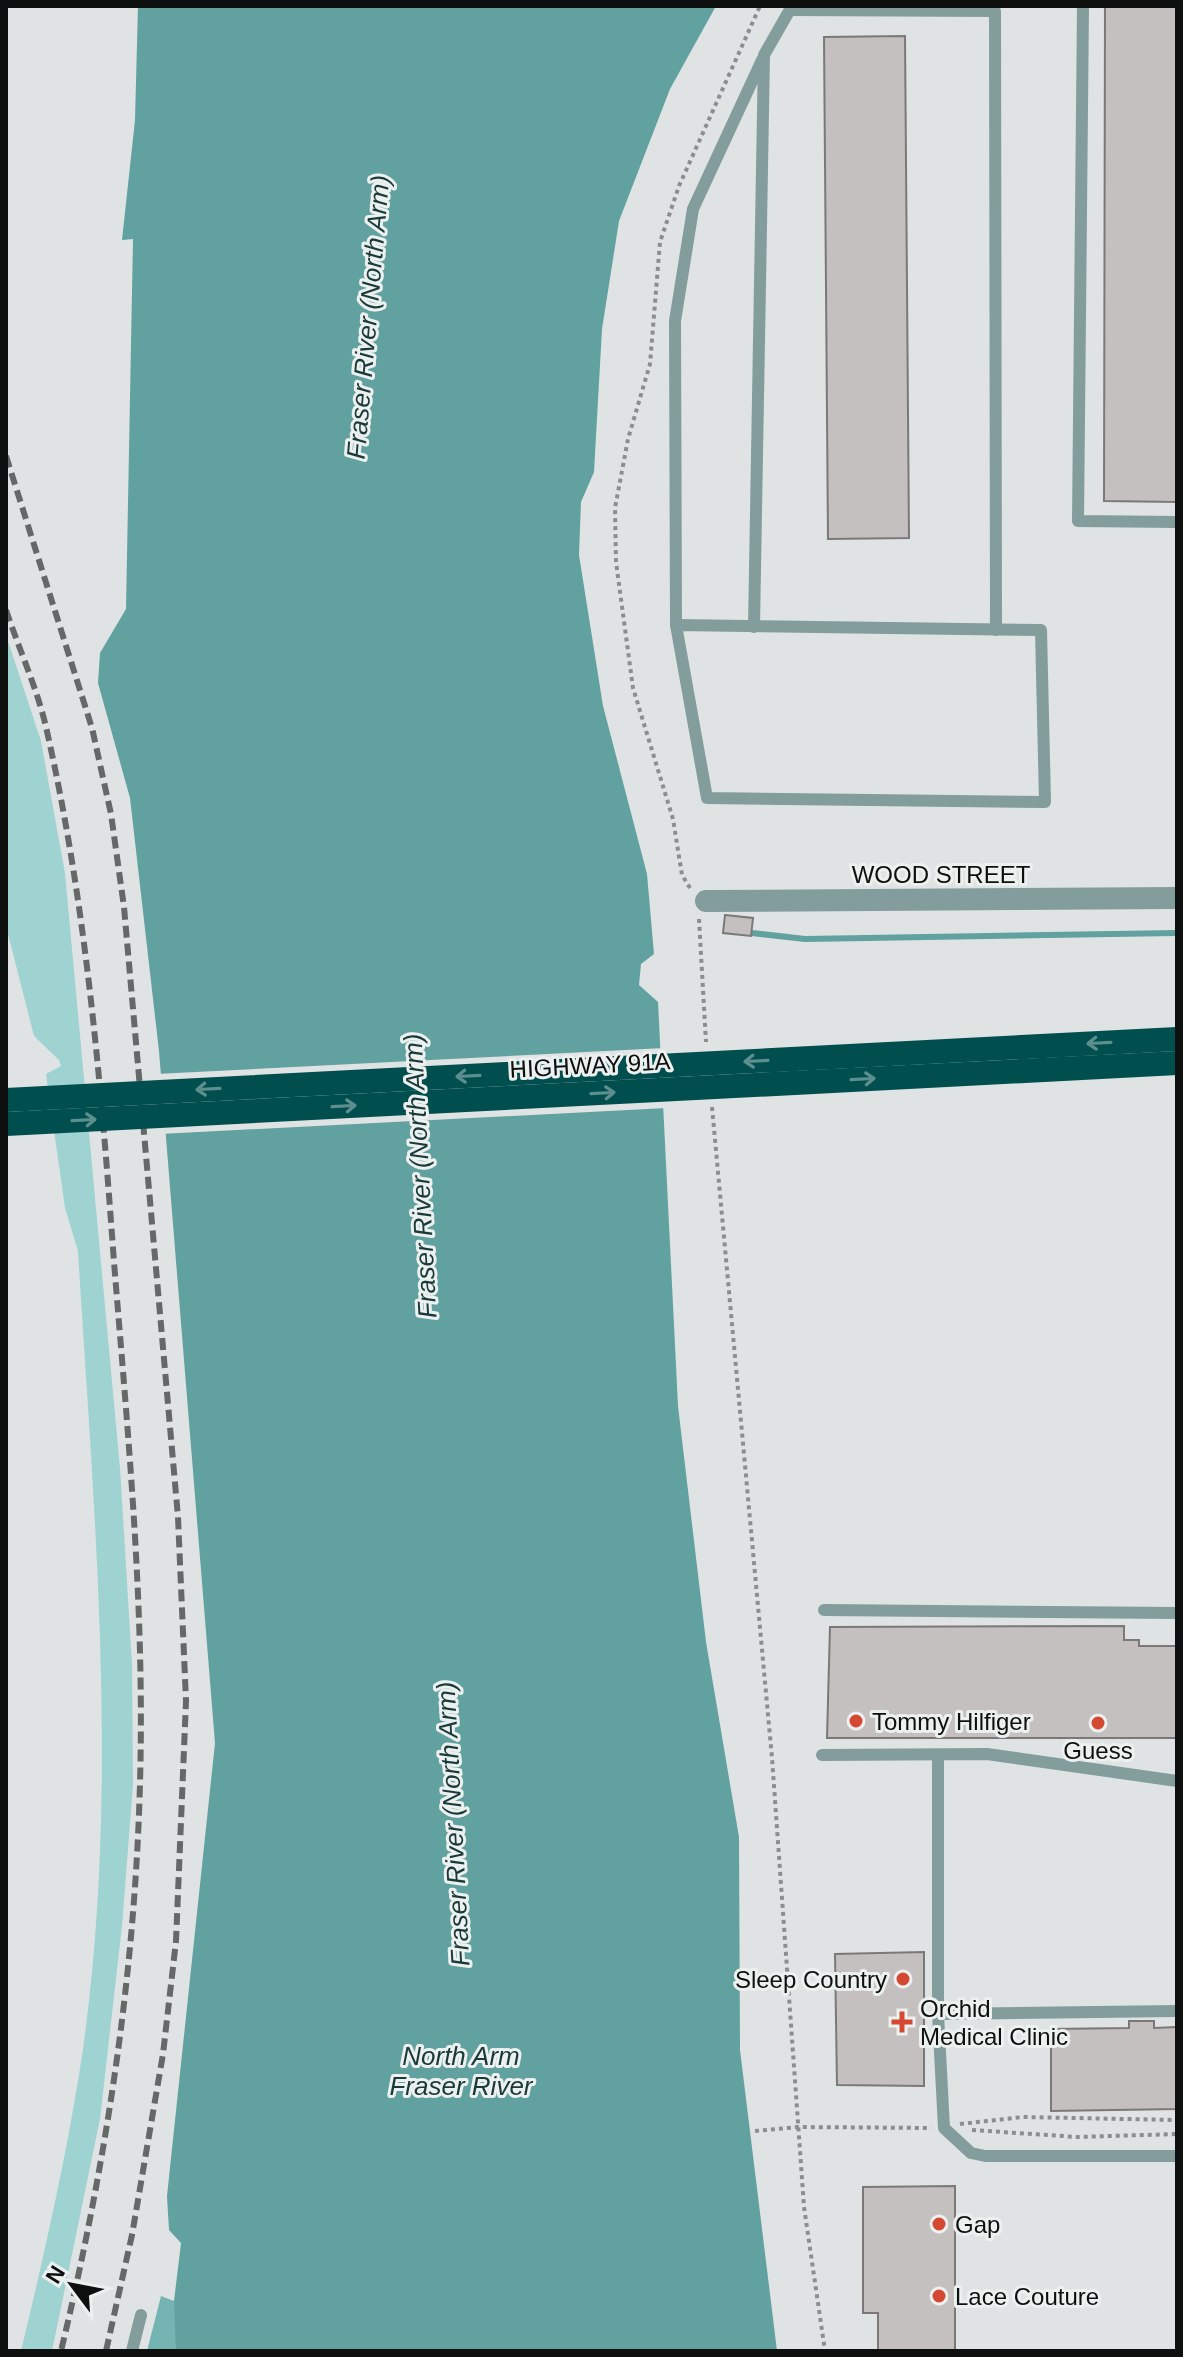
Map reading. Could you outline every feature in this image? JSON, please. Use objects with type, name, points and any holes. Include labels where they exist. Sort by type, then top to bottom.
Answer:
[{"type":"highway","name":"HIGHWAY 91A","points":[[6,1100],[1177,1039]]},
{"type":"highway","name":"HIGHWAY 91A","points":[[6,1124],[1177,1063]]},
{"type":"street","name":"WOOD STREET","points":[[706,901],[1177,898]]},
{"type":"lane","points":[[1083,6],[1078,521],[1177,522]]},
{"type":"lane","points":[[676,625],[754,627],[996,630],[1041,630],[1045,802],[707,798],[676,625],[675,321],[693,209],[764,55],[791,8],[995,11],[996,630]]},
{"type":"lane","points":[[754,627],[764,55]]},
{"type":"lane","points":[[824,1610],[1177,1613]]},
{"type":"lane","points":[[822,1755],[987,1754],[1177,1781]]},
{"type":"lane","points":[[938,1755],[938,2014],[944,2128],[971,2153],[985,2156],[1177,2156]]},
{"type":"lane","points":[[938,2014],[1177,2011]]},
{"type":"lane","points":[[132,2351],[141,2315]]},
{"type":"path","points":[[706,901],[699,919],[707,1049]]},
{"type":"path","points":[[711,1094],[772,1758],[804,2207],[825,2351]]},
{"type":"path","points":[[944,2128],[974,2121],[1023,2117],[1177,2120]]},
{"type":"shaded area","points":[[6,635],[41,741],[65,873],[120,1468],[132,1664],[133,1785],[122,1926],[100,2119],[52,2351],[21,2351],[55,2200],[83,2049],[94,1949],[100,1850],[100,1650],[78,1251],[65,1208],[46,1074],[61,1066],[59,1060],[34,1036],[6,926]]},
{"type":"shaded area","points":[[161,2296],[174,2301],[179,2351],[147,2351]]},
{"type":"water","name":"North Arm Fraser River","points":[[138,6],[716,6],[670,89],[619,221],[602,329],[594,472],[581,502],[579,555],[603,706],[647,874],[654,954],[641,964],[639,985],[658,1002],[678,1406],[706,1642],[739,1837],[740,2050],[777,2351],[176,2351],[174,2301],[181,2243],[169,2230],[167,2196],[215,1743],[159,1051],[130,798],[98,683],[100,653],[126,609],[133,239],[122,240],[135,120]]},
{"type":"pier","points":[[664,1048],[667,1108],[160,1134],[156,1074]]},
{"type":"building","points":[[1105,6],[1177,6],[1177,502],[1104,501]]},
{"type":"building","points":[[905,36],[909,538],[828,539],[824,37]]},
{"type":"building","points":[[725,915],[753,918],[751,936],[723,933]]},
{"type":"building","points":[[1124,1626],[1124,1640],[1139,1640],[1139,1646],[1177,1646],[1177,1738],[827,1738],[830,1627]]},
{"type":"building","points":[[924,1952],[924,2086],[837,2085],[835,1954]]},
{"type":"building","points":[[1129,2021],[1154,2021],[1154,2028],[1177,2027],[1177,2109],[1051,2111],[1051,2029],[1129,2028]]},
{"type":"building","points":[[955,2186],[955,2351],[878,2351],[878,2313],[863,2313],[863,2187]]},
{"type":"waterway","points":[[752,933],[805,939],[1177,933]]},
{"type":"railway","points":[[6,456],[92,728],[111,814],[124,907],[178,1517],[186,1701],[176,1941],[163,2054],[132,2235],[106,2351]]},
{"type":"railway","points":[[6,610],[46,727],[82,926],[109,1195],[134,1522],[140,1653],[137,1855],[125,1998],[92,2210],[61,2351]]},
{"type":"place","name":"Tommy Hilfiger","points":[[856,1721]]},
{"type":"place","name":"Guess","points":[[1098,1723]]},
{"type":"place","name":"Sleep Country","points":[[903,1979]]},
{"type":"place","name":"Orchid Medical Clinic","points":[[902,2022]]},
{"type":"place","name":"Gap","points":[[939,2224]]},
{"type":"place","name":"Lace Couture","points":[[939,2296]]},
{"type":"water label","name":"Fraser River (North Arm)","points":[[368,317]]},
{"type":"water label","name":"Fraser River (North Arm)","points":[[420,1176]]},
{"type":"water label","name":"Fraser River (North Arm)","points":[[453,1824]]}]
